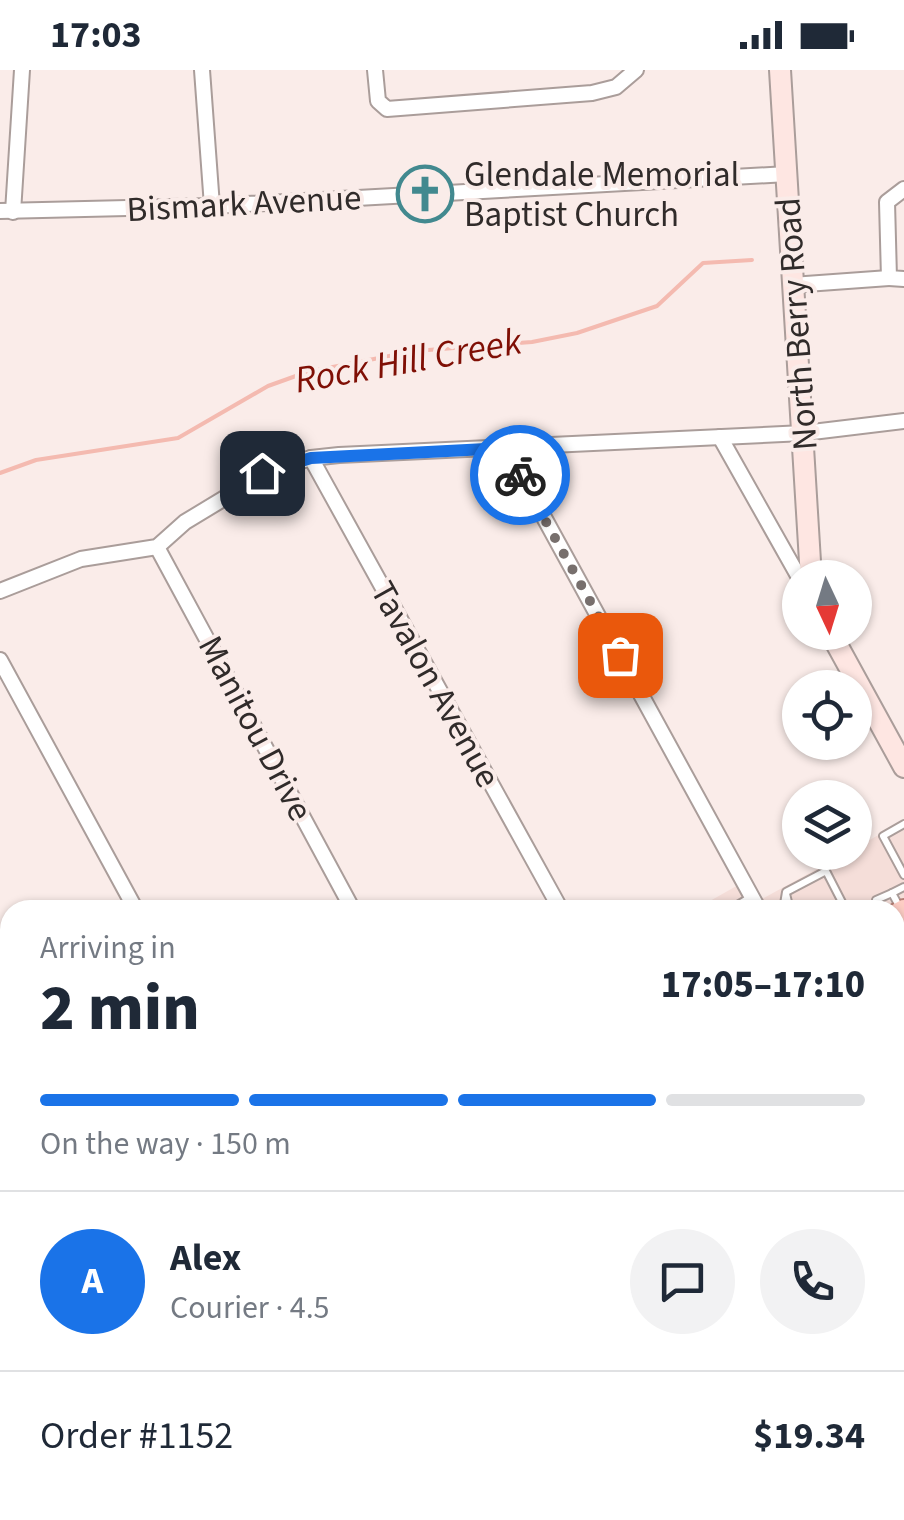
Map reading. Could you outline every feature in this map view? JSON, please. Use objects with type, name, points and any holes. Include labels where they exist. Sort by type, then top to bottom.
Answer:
[{"type":"main road","name":"North Berry Road","points":[[780,70],[810,560]]},
{"type":"main road","points":[[840,650],[904,767]]},
{"type":"street","points":[[6,211],[22,70]]},
{"type":"street","points":[[202,70],[212,206]]},
{"type":"street","points":[[374,70],[378,101],[386,109],[605,90],[636,70]]},
{"type":"street","name":"Bismark Avenue","points":[[6,211],[212,206],[786,174]]},
{"type":"street","points":[[792,285],[897,278],[887,202],[904,188]]},
{"type":"street","points":[[262,473],[311,458],[804,433],[904,422]]},
{"type":"street","name":"North Berry Road","points":[[720,437],[789,560]]},
{"type":"street","points":[[506,448],[754,900]]},
{"type":"street","name":"Tavalon Avenue","points":[[311,458],[554,900]]},
{"type":"street","points":[[0,591],[81,559],[157,548],[185,522],[228,496]]},
{"type":"street","name":"Manitou Drive","points":[[157,548],[348,900]]},
{"type":"street","points":[[0,660],[131,900]]},
{"type":"lane","points":[[904,824],[883,836],[904,875]]},
{"type":"lane","points":[[786,900],[786,892],[826,871],[841,900]]},
{"type":"shaded area","points":[[904,821],[904,900],[760,900],[815,870],[872,870],[872,839]]},
{"type":"shaded area","points":[[740,884],[750,900],[712,900]]},
{"type":"waterway","name":"Rock Hill Creek","points":[[0,473],[36,460],[178,438],[268,386],[307,372],[415,351],[532,342],[577,333],[657,306],[703,263],[752,260]]},
{"type":"way so far","points":[[520,475],[620,655]]},
{"type":"place","name":"Glendale Memorial Baptist Church","points":[[425,194]]},
{"type":"route","points":[[262,473],[311,458],[506,448],[520,475]]}]
